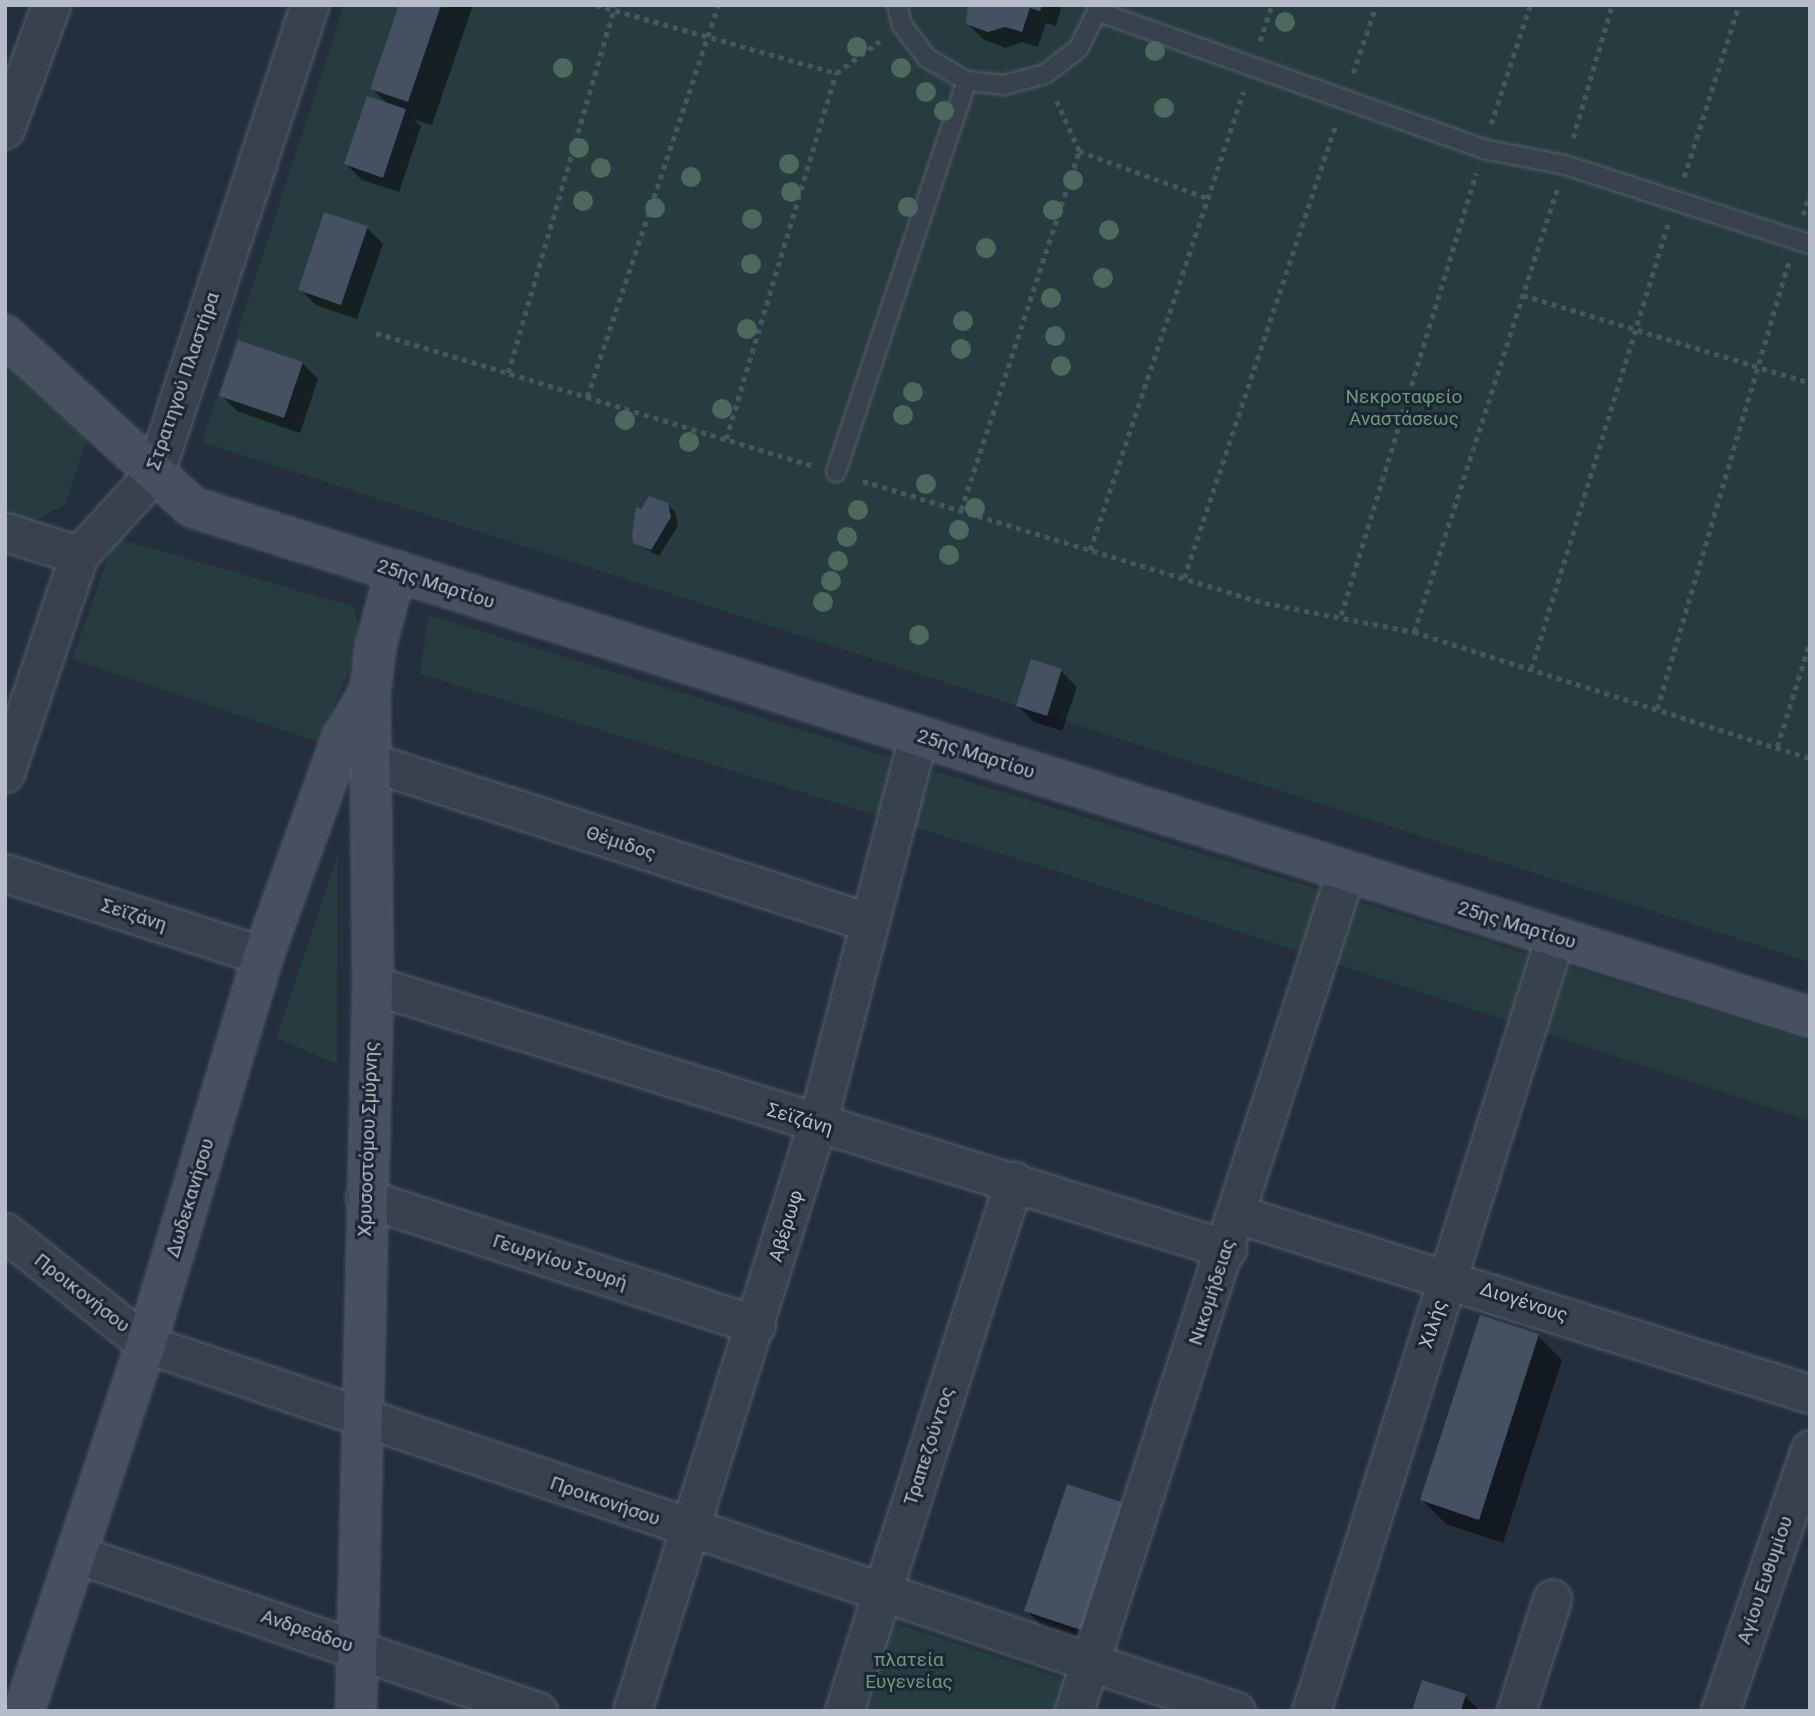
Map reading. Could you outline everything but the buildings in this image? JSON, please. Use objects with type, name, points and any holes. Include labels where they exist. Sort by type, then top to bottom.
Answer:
[{"type":"street","points":[[5,129],[51,5]]},
{"type":"street","name":"Στρατηγού Πλαστήρα","points":[[5,773],[79,555],[155,472],[309,5]]},
{"type":"street","name":"25ης Μαρτίου","points":[[5,335],[192,507],[1810,1017]]},
{"type":"street","points":[[5,532],[79,555]]},
{"type":"street","name":"Χρυσοστόμου Σμύρνης","points":[[356,1711],[365,1198],[373,985],[374,763],[370,691],[376,645],[396,571]]},
{"type":"street","name":"Δωδεκανήσου","points":[[24,1711],[146,1344],[263,956],[342,738],[370,691]]},
{"type":"street","name":"Αβέρωφ","points":[[632,1711],[687,1528],[756,1325],[817,1124],[918,736]]},
{"type":"street","name":"Θέμιδος","points":[[374,763],[868,922]]},
{"type":"street","name":"Νικομήδειας","points":[[1074,1711],[1227,1249],[1346,871]]},
{"type":"street","name":"Σεϊζάνη","points":[[5,873],[263,956]]},
{"type":"street","name":"Χιλής","points":[[1311,1711],[1555,937]]},
{"type":"street","name":"Σεϊζάνη","points":[[373,985],[1227,1249]]},
{"type":"street","name":"Τραπεζούντος","points":[[844,1711],[1014,1181]]},
{"type":"street","name":"Γεωργίου Σουρή","points":[[365,1198],[756,1325]]},
{"type":"street","name":"Διογένους","points":[[1237,1214],[1810,1394]]},
{"type":"street","name":"Προικονήσου","points":[[5,1232],[146,1344],[1236,1711]]},
{"type":"street","name":"Αγίου Ευθυμίου","points":[[1720,1711],[1810,1448]]},
{"type":"street","name":"Ανδρεάδου","points":[[76,1554],[538,1711]]},
{"type":"street","points":[[1516,1711],[1552,1599]]},
{"type":"lane","points":[[897,5],[902,25],[927,58],[967,81],[1004,85],[1045,74],[1078,49],[1099,9],[1483,149],[1565,165],[1802,242]]},
{"type":"lane","points":[[836,472],[967,81]]},
{"type":"path","points":[[596,5],[836,73]]},
{"type":"path","points":[[587,397],[718,5]]},
{"type":"path","points":[[1090,550],[1272,5]]},
{"type":"path","points":[[1184,578],[1376,5]]},
{"type":"path","points":[[1341,615],[1483,149],[1530,5]]},
{"type":"path","points":[[1414,632],[1565,165],[1612,5]]},
{"type":"path","points":[[1531,669],[1739,5]]},
{"type":"path","points":[[508,373],[614,8]]},
{"type":"path","points":[[726,439],[836,73],[902,25]]},
{"type":"path","points":[[961,510],[1079,151],[1045,74]]},
{"type":"path","points":[[1079,151],[1208,198]]},
{"type":"path","points":[[1657,709],[1758,368],[1802,242],[1810,194]]},
{"type":"path","points":[[1523,295],[1810,383]]},
{"type":"path","points":[[376,333],[1265,603],[1341,615],[1414,632],[1810,758]]},
{"type":"path","points":[[1777,747],[1810,642]]},
{"type":"green space","name":"Νεκροταφείο Αναστάσεως","points":[[344,5],[1810,5],[1810,962],[202,442]]},
{"type":"green space","points":[[5,336],[93,421],[65,504],[28,524],[5,518]]},
{"type":"green space","points":[[115,538],[355,607],[360,644],[319,742],[72,659]]},
{"type":"green space","points":[[428,615],[1810,1041],[1810,1121],[1063,873],[420,674]]},
{"type":"green space","points":[[338,854],[337,1064],[276,1038]]},
{"type":"green space","name":"πλατεία Ευγενείας","points":[[882,1619],[1066,1680],[1057,1711],[856,1711]]}]
